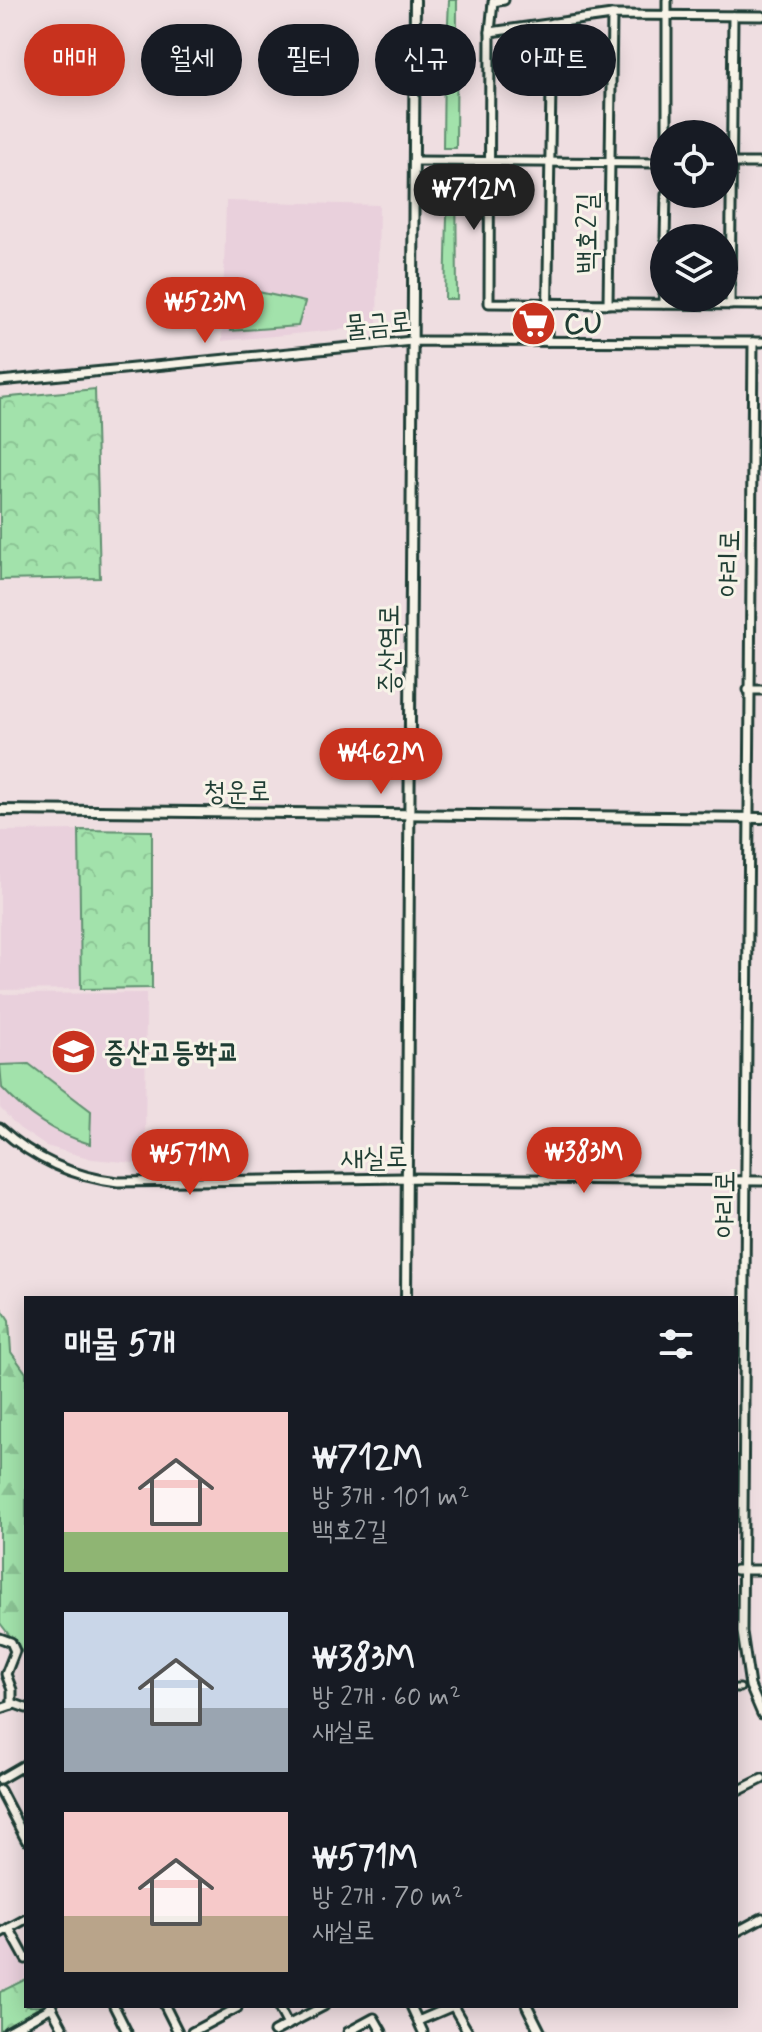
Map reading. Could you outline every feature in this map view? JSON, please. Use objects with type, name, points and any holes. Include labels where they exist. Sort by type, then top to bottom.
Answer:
[{"type":"street","name":"증산역로","points":[[406,1296],[415,0]]},
{"type":"street","points":[[414,161],[490,162],[490,32],[493,2],[504,0]]},
{"type":"street","points":[[667,0],[667,120]]},
{"type":"street","points":[[490,32],[612,15],[762,16]]},
{"type":"street","name":"백호2길","points":[[608,304],[612,15]]},
{"type":"street","points":[[729,120],[733,16]]},
{"type":"street","name":"백호2길","points":[[548,303],[552,23]]},
{"type":"street","name":"백호2길","points":[[650,163],[490,162],[489,303],[650,304]]},
{"type":"street","points":[[738,163],[762,163]]},
{"type":"street","points":[[547,341],[548,303]]},
{"type":"street","name":"백호2길","points":[[738,305],[762,305]]},
{"type":"street","name":"물금로","points":[[0,381],[412,341],[758,342]]},
{"type":"street","name":"야리로","points":[[758,342],[751,436],[746,1181],[739,1570],[744,1662],[762,1714]]},
{"type":"street","points":[[751,436],[762,436]]},
{"type":"street","points":[[748,690],[762,690]]},
{"type":"street","name":"청운로","points":[[0,810],[762,818]]},
{"type":"street","name":"새실로","points":[[0,1128],[48,1162],[108,1181],[405,1178],[762,1181]]},
{"type":"street","points":[[739,1570],[762,1570]]},
{"type":"street","points":[[0,1638],[11,1642],[15,1651],[6,1674],[12,1690],[7,1707],[0,1700]]},
{"type":"street","points":[[0,1779],[24,1765]]},
{"type":"street","points":[[738,1791],[762,1779]]},
{"type":"street","points":[[0,1790],[24,1836]]},
{"type":"street","points":[[738,1931],[762,1918]]},
{"type":"street","points":[[0,1933],[24,1920]]},
{"type":"street","points":[[9,1928],[24,1955]]},
{"type":"street","points":[[7,2032],[49,2008]]},
{"type":"street","points":[[52,2008],[65,2032]]},
{"type":"street","points":[[115,2008],[127,2032]]},
{"type":"street","points":[[166,2008],[178,2032]]},
{"type":"street","points":[[192,2032],[237,2008]]},
{"type":"street","points":[[279,2008],[288,2025]]},
{"type":"street","points":[[274,2032],[320,2008]]},
{"type":"street","points":[[412,2008],[423,2032]]},
{"type":"street","points":[[418,2021],[448,2008]]},
{"type":"street","points":[[454,2008],[468,2032]]},
{"type":"street","points":[[528,2008],[540,2032]]},
{"type":"street","points":[[348,2032],[374,2018],[382,2032]]},
{"type":"shaded area","points":[[226,201],[379,205],[377,326],[222,341]]},
{"type":"shaded area","points":[[79,830],[81,989],[0,990],[0,831]]},
{"type":"shaded area","name":"증산고등학교","points":[[146,993],[145,1164],[92,1159],[46,1146],[19,1128],[0,1108],[0,994]]},
{"type":"shaded area","points":[[9,1936],[24,1963],[24,1978],[0,1991],[0,1940]]},
{"type":"green space","points":[[449,0],[457,0],[457,24],[448,24]]},
{"type":"green space","points":[[444,96],[456,96],[456,148],[443,148]]},
{"type":"green space","points":[[445,167],[456,167],[457,299],[445,299]]},
{"type":"green space","points":[[235,287],[305,302],[298,326],[230,331]]},
{"type":"green space","points":[[95,389],[100,578],[0,580],[0,398]]},
{"type":"green space","points":[[79,830],[152,831],[152,988],[81,989]]},
{"type":"green space","points":[[29,1064],[91,1111],[90,1144],[42,1122],[2,1088],[0,1065]]},
{"type":"green space","points":[[0,1306],[9,1320],[11,1352],[24,1370],[24,1654],[0,1623]]},
{"type":"green space","points":[[24,1980],[24,2008],[43,2008],[0,2032],[0,1992]]},
{"type":"place","name":"CU","points":[[533,323]]},
{"type":"place","name":"증산고등학교","points":[[73,1051]]}]
